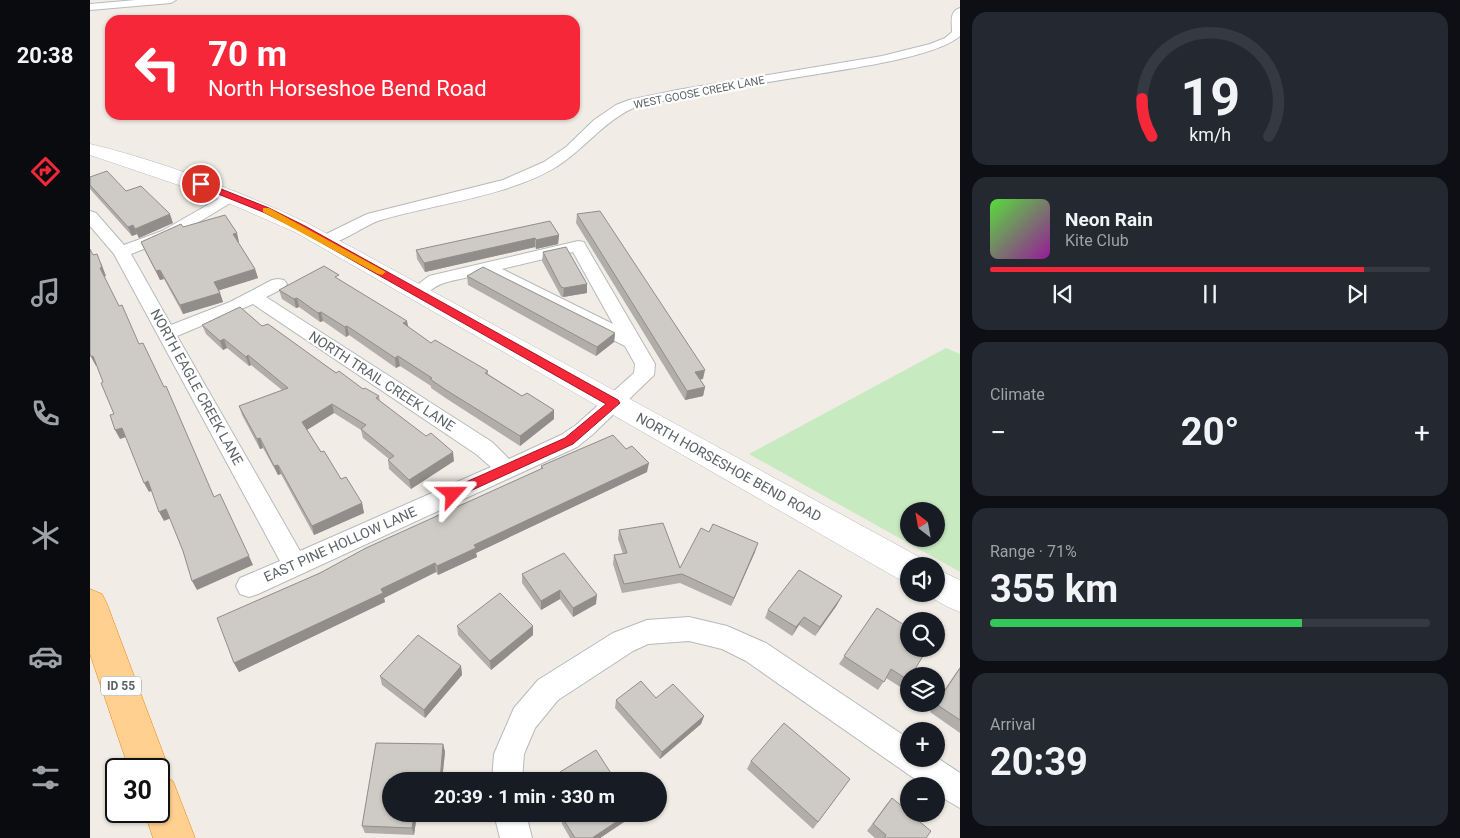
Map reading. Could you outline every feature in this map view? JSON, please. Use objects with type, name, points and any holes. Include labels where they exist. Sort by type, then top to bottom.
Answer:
[{"type":"highway","name":"ID 55","points":[[90,604],[146,758]]},
{"type":"highway","points":[[169,823],[174,838]]},
{"type":"street","points":[[90,7],[171,0]]},
{"type":"street","name":"WEST GOOSE CREEK LANE","points":[[324,241],[373,217],[508,183],[549,165],[571,150],[599,124],[621,108],[634,103],[862,63],[934,46],[949,40],[957,33],[957,15],[960,11]]},
{"type":"street","name":"NORTH HORSESHOE BEND ROAD","points":[[90,149],[168,173],[266,210],[417,292],[900,563]]},
{"type":"street","points":[[121,252],[168,234],[232,196]]},
{"type":"street","name":"NORTH EAGLE CREEK LANE","points":[[90,216],[121,252],[168,333],[295,565]]},
{"type":"street","name":"EAST PINE HOLLOW LANE","points":[[249,586],[569,441],[644,375],[645,364],[578,246],[486,268]]},
{"type":"street","points":[[417,292],[435,280],[486,268],[633,342]]},
{"type":"street","points":[[168,333],[202,321],[278,284]]},
{"type":"street","name":"NORTH TRAIL CREEK LANE","points":[[254,297],[484,448],[497,459],[505,470]]},
{"type":"street","points":[[945,589],[960,597]]},
{"type":"street","points":[[508,772],[509,754],[524,718],[548,690],[580,668],[624,642],[647,632],[689,628],[727,638],[756,652],[900,751]]},
{"type":"street","points":[[923,767],[960,792]]},
{"type":"street","points":[[512,822],[516,838]]},
{"type":"green space","points":[[946,348],[960,354],[960,572],[945,564],[945,557],[933,557],[917,548],[945,548],[945,502],[900,502],[900,538],[749,454]]},
{"type":"building","points":[[107,171],[126,191],[141,186],[170,214],[135,229],[133,225],[128,227],[90,185],[90,177]]},
{"type":"building","points":[[600,211],[705,370],[695,372],[705,387],[687,391],[577,214]]},
{"type":"building","points":[[225,215],[237,233],[233,234],[255,269],[214,282],[220,293],[180,305],[160,270],[156,271],[141,242],[181,224],[183,227]]},
{"type":"building","points":[[550,221],[559,235],[536,240],[535,238],[424,263],[416,250]]},
{"type":"building","points":[[566,247],[587,284],[561,287],[543,252]]},
{"type":"building","points":[[90,249],[93,255],[97,254],[102,267],[100,268],[119,306],[122,305],[139,344],[143,343],[164,387],[166,386],[214,497],[220,494],[249,556],[192,581],[183,551],[166,509],[159,512],[148,481],[144,483],[122,428],[115,430],[110,415],[114,414],[101,383],[103,382],[93,356],[91,357]]},
{"type":"building","points":[[324,266],[339,275],[335,277],[407,321],[403,323],[431,343],[435,340],[488,371],[485,373],[522,396],[527,393],[554,410],[520,436],[446,390],[430,379],[432,378],[398,356],[395,358],[347,326],[345,327],[321,312],[318,313],[297,298],[294,299],[279,290]]},
{"type":"building","points":[[483,267],[615,333],[597,347],[467,276]]},
{"type":"building","points":[[240,307],[262,326],[268,324],[336,373],[339,371],[363,389],[365,388],[379,396],[376,398],[426,436],[431,433],[453,452],[409,480],[388,460],[394,456],[361,429],[366,425],[332,404],[302,422],[321,452],[324,451],[341,479],[346,477],[362,503],[312,526],[278,465],[274,466],[260,438],[257,439],[239,406],[288,388],[248,355],[246,357],[224,339],[220,341],[202,325]]},
{"type":"building","points":[[613,435],[626,449],[632,446],[649,463],[474,545],[476,548],[437,566],[435,563],[381,589],[383,593],[234,663],[217,618],[320,573],[366,548],[543,468],[541,466]]},
{"type":"building","points":[[663,523],[680,568],[701,528],[709,532],[713,524],[758,543],[734,598],[682,574],[624,584],[614,555],[627,553],[619,530]]},
{"type":"building","points":[[564,553],[597,595],[573,608],[560,590],[541,601],[522,574]]},
{"type":"building","points":[[799,570],[842,596],[820,627],[804,617],[796,627],[768,610]]},
{"type":"building","points":[[500,593],[533,626],[490,661],[457,626]]},
{"type":"building","points":[[877,608],[900,622],[900,657],[922,657],[916,667],[900,667],[900,675],[891,669],[884,682],[844,656]]},
{"type":"building","points":[[418,635],[461,666],[424,710],[380,676]]},
{"type":"building","points":[[960,668],[960,720],[945,710],[945,690]]},
{"type":"building","points":[[641,681],[656,698],[673,684],[704,716],[662,752],[616,700]]},
{"type":"building","points":[[784,723],[850,779],[818,822],[751,761]]},
{"type":"building","points":[[376,743],[443,744],[441,772],[382,772],[382,822],[413,822],[412,828],[362,826]]},
{"type":"building","points":[[596,750],[610,772],[560,772]]},
{"type":"building","points":[[892,798],[900,805],[900,822],[920,822],[931,831],[926,838],[884,838],[886,835],[873,824]]},
{"type":"building","points":[[565,822],[616,822],[592,838],[575,838]]},
{"type":"slow traffic","points":[[266,210],[382,272]]},
{"type":"route","points":[[201,184],[266,210],[302,228],[614,403],[569,441],[453,494]]}]
